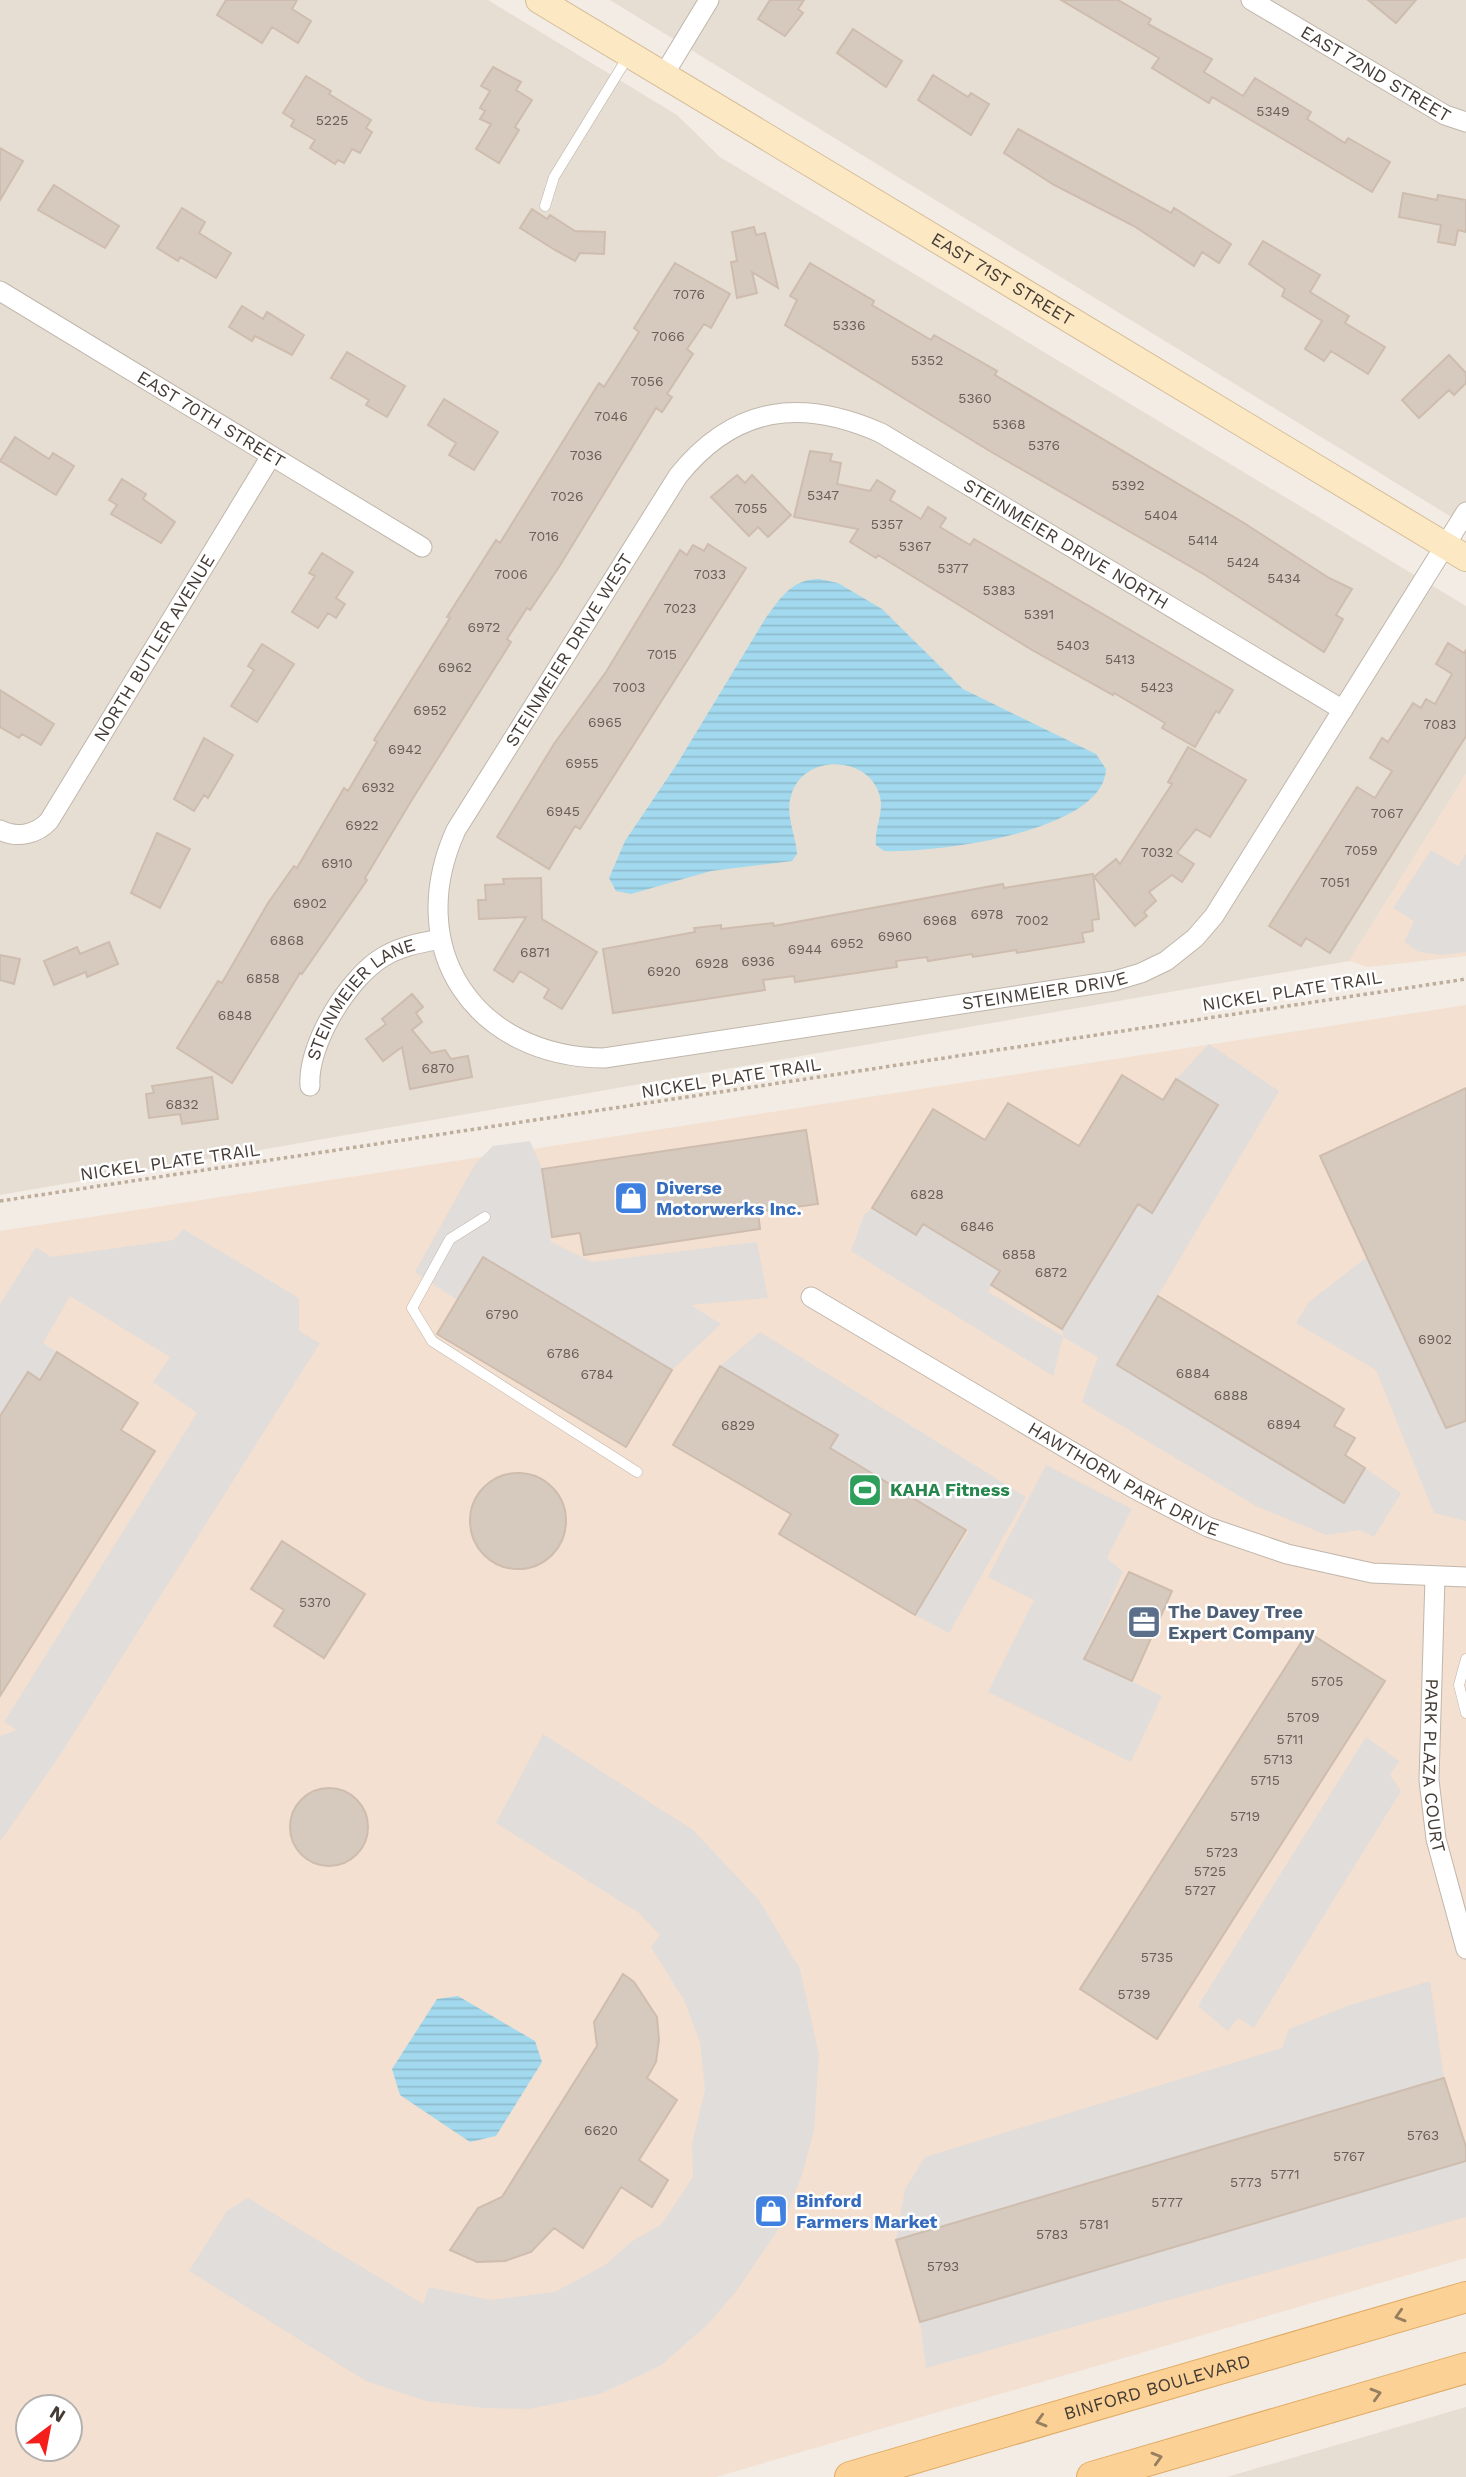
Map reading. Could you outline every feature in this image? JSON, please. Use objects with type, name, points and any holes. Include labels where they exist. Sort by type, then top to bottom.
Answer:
[{"type":"main road","name":"EAST 71ST STREET","points":[[539,0],[1456,552]]},
{"type":"main road","name":"BINFORD BOULEVARD","points":[[849,2477],[1466,2297]]},
{"type":"main road","points":[[1092,2477],[1466,2368]]},
{"type":"street","points":[[663,76],[709,0]]},
{"type":"street","name":"EAST 72ND STREET","points":[[1251,0],[1445,115],[1466,121]]},
{"type":"street","name":"EAST 70TH STREET","points":[[0,291],[422,547]]},
{"type":"street","name":"STEINMEIER DRIVE NORTH","points":[[777,415],[797,412],[836,415],[881,433],[1343,710]]},
{"type":"street","name":"STEINMEIER DRIVE WEST","points":[[440,939],[438,884],[456,830],[673,484],[691,460],[720,436],[746,422],[777,415]]},
{"type":"street","name":"NORTH BUTLER AVENUE","points":[[0,830],[12,835],[28,834],[49,821],[271,456]]},
{"type":"street","name":"STEINMEIER DRIVE","points":[[440,939],[459,985],[483,1015],[513,1038],[548,1053],[575,1058],[604,1058],[1123,979],[1166,961],[1209,923],[1343,710],[1456,552],[1466,512]]},
{"type":"street","name":"STEINMEIER LANE","points":[[310,1086],[315,1048],[356,981],[386,955],[414,944],[440,939]]},
{"type":"street","name":"HAWTHORN PARK DRIVE","points":[[811,1297],[1135,1489],[1208,1527],[1308,1560],[1372,1573],[1466,1577]]},
{"type":"street","name":"PARK PLAZA COURT","points":[[1435,1577],[1429,1780],[1436,1839],[1466,1949]]},
{"type":"lane","points":[[545,206],[554,177],[629,55]]},
{"type":"lane","points":[[485,1217],[450,1239],[412,1308],[432,1341],[637,1472]]},
{"type":"lane","points":[[1466,1659],[1459,1685],[1466,1713]]},
{"type":"path","name":"NICKEL PLATE TRAIL","points":[[0,1201],[499,1128],[1466,979]]},
{"type":"shaded area","points":[[0,0],[488,0],[677,115],[720,157],[1466,606],[1466,774],[1349,961],[0,1195]]},
{"type":"shaded area","points":[[610,0],[1466,0],[1466,526]]},
{"type":"shaded area","points":[[1466,774],[1466,956],[1368,967],[1349,961]]},
{"type":"shaded area","points":[[1431,850],[1458,866],[1466,854],[1466,952],[1442,955],[1419,952],[1404,942],[1414,921],[1393,908]]},
{"type":"shaded area","points":[[1466,1005],[1466,2258],[716,2477],[0,2477],[0,1231]]},
{"type":"shaded area","points":[[1209,1044],[1279,1091],[1117,1365],[1344,1502],[1365,1468],[1401,1493],[1374,1537],[1360,1530],[1326,1535],[1256,1506],[1082,1402],[1098,1357],[1063,1337],[1053,1376],[851,1251],[864,1215],[872,1208],[916,1235],[923,1224],[1000,1271],[988,1292],[1063,1336],[1062,1329],[1138,1204],[1152,1213],[1218,1106],[1176,1079]]},
{"type":"shaded area","points":[[530,1141],[542,1169],[551,1242],[592,1262],[757,1242],[768,1298],[691,1305],[721,1324],[672,1370],[483,1258],[457,1300],[415,1272],[475,1164],[493,1146]]},
{"type":"shaded area","points":[[183,1229],[299,1298],[299,1331],[320,1343],[60,1755],[0,1842],[0,1736],[17,1730],[4,1722],[197,1413],[153,1382],[170,1357],[70,1296],[43,1343],[57,1352],[40,1380],[28,1372],[0,1416],[0,1304],[36,1247],[51,1257],[174,1240]]},
{"type":"shaded area","points":[[1367,1257],[1446,1427],[1466,1421],[1466,1521],[1434,1513],[1376,1370],[1296,1323],[1309,1302]]},
{"type":"shaded area","points":[[760,1332],[1026,1497],[949,1633],[915,1615],[969,1531],[830,1448],[837,1435],[720,1366]]},
{"type":"shaded area","points":[[1046,1465],[1132,1509],[1107,1558],[1123,1572],[1084,1659],[1162,1696],[1131,1762],[988,1692],[1034,1600],[988,1577]]},
{"type":"shaded area","points":[[543,1734],[693,1830],[759,1900],[800,1969],[819,2055],[814,2130],[802,2175],[784,2221],[735,2293],[707,2325],[660,2366],[600,2394],[530,2409],[484,2408],[426,2401],[366,2381],[189,2271],[227,2211],[248,2198],[423,2304],[429,2287],[490,2300],[555,2292],[605,2265],[631,2242],[662,2224],[693,2177],[692,2144],[705,2090],[700,2042],[684,2000],[651,1947],[660,1935],[639,1913],[496,1823]]},
{"type":"shaded area","points":[[1366,1737],[1399,1761],[1390,1775],[1401,1791],[1254,2028],[1238,2018],[1228,2031],[1198,2006]]},
{"type":"shaded area","points":[[1430,1981],[1444,2078],[896,2240],[905,2189],[925,2157],[1282,2048],[1289,2029],[1350,2005]]},
{"type":"shaded area","points":[[1466,2161],[1466,2217],[926,2368],[920,2322]]},
{"type":"shaded area","points":[[1466,2407],[1466,2477],[1227,2477]]},
{"type":"water","points":[[819,579],[838,583],[882,609],[963,689],[1096,754],[1106,769],[1098,791],[1077,809],[1048,824],[1012,835],[939,848],[884,851],[876,845],[881,803],[874,783],[850,766],[821,766],[808,772],[798,782],[791,796],[790,818],[797,854],[792,861],[711,871],[631,894],[616,891],[609,878],[625,841],[677,764],[765,619],[787,591],[801,582]]},
{"type":"water","points":[[458,1996],[535,2041],[542,2062],[496,2136],[470,2142],[400,2095],[392,2069],[437,1999]]},
{"type":"building","points":[[226,0],[297,0],[292,9],[311,21],[298,43],[272,27],[262,43],[217,15]]},
{"type":"building","points":[[770,0],[804,0],[798,9],[803,13],[785,36],[758,19]]},
{"type":"building","points":[[1061,0],[1118,0],[1151,19],[1148,24],[1212,59],[1204,72],[1243,96],[1255,78],[1311,112],[1307,119],[1345,143],[1348,138],[1390,162],[1372,192],[1212,97],[1209,103],[1152,68],[1159,58]]},
{"type":"building","points":[[1368,0],[1416,0],[1396,23]]},
{"type":"building","points":[[853,29],[902,61],[886,87],[837,53]]},
{"type":"building","points":[[493,67],[521,82],[516,90],[532,100],[515,127],[519,130],[499,163],[476,149],[491,124],[480,119],[485,111],[480,108],[490,91],[481,86]]},
{"type":"building","points":[[933,75],[968,97],[971,93],[989,104],[971,135],[918,100]]},
{"type":"building","points":[[306,76],[371,120],[366,128],[372,132],[360,153],[352,149],[344,163],[338,160],[335,164],[310,148],[315,140],[291,126],[294,120],[283,113]]},
{"type":"building","points":[[1018,129],[1171,213],[1174,208],[1231,244],[1219,263],[1202,252],[1194,266],[1134,226],[1054,185],[1004,153]]},
{"type":"building","points":[[0,148],[23,161],[0,200]]},
{"type":"building","points":[[54,185],[119,226],[105,248],[38,210]]},
{"type":"building","points":[[1403,193],[1437,200],[1438,195],[1466,200],[1466,232],[1458,230],[1455,245],[1438,242],[1441,225],[1399,217]]},
{"type":"building","points":[[182,208],[205,222],[199,233],[231,253],[216,278],[180,257],[178,261],[157,248]]},
{"type":"building","points":[[532,209],[547,219],[550,215],[575,231],[605,232],[604,254],[580,253],[575,261],[555,250],[520,228]]},
{"type":"building","points":[[754,227],[756,235],[765,233],[778,288],[752,272],[757,293],[737,298],[731,262],[737,261],[732,232]]},
{"type":"building","points":[[1263,241],[1320,275],[1310,292],[1349,316],[1345,323],[1385,347],[1368,374],[1331,351],[1324,361],[1305,349],[1322,321],[1282,296],[1285,289],[1249,264]]},
{"type":"building","points":[[675,263],[730,294],[711,328],[704,324],[687,349],[693,354],[667,394],[672,397],[662,412],[656,408],[559,567],[507,639],[511,642],[413,798],[365,878],[367,880],[302,974],[300,973],[232,1083],[177,1048],[218,981],[222,983],[268,903],[294,866],[297,868],[344,788],[348,791],[377,742],[374,740],[450,618],[447,617],[496,540],[500,543],[599,383],[604,387],[639,332],[634,328]]},
{"type":"building","points":[[810,263],[874,301],[872,305],[931,340],[934,335],[997,371],[995,375],[1244,523],[1329,578],[1352,589],[1336,615],[1343,619],[1324,652],[1205,575],[988,450],[785,325],[797,300],[790,296]]},
{"type":"building","points":[[242,306],[263,319],[267,312],[304,335],[292,355],[255,336],[252,341],[229,327]]},
{"type":"building","points":[[347,352],[405,386],[387,417],[366,405],[369,400],[331,378]]},
{"type":"building","points":[[1449,355],[1466,373],[1466,383],[1454,395],[1449,390],[1419,418],[1402,400]]},
{"type":"building","points":[[444,399],[498,432],[474,470],[449,455],[456,443],[428,425]]},
{"type":"building","points":[[15,437],[49,459],[53,453],[74,466],[56,495],[0,461]]},
{"type":"building","points":[[810,451],[832,454],[830,461],[841,463],[837,484],[870,491],[877,480],[895,491],[890,500],[921,519],[928,507],[946,518],[940,527],[970,545],[974,539],[1233,690],[1219,713],[1216,711],[1195,747],[1162,728],[1165,723],[1032,650],[878,555],[876,558],[850,542],[858,529],[794,517]]},
{"type":"building","points":[[737,475],[745,483],[752,475],[791,515],[768,537],[758,527],[749,536],[711,497]]},
{"type":"building","points":[[122,479],[146,494],[143,499],[175,522],[161,543],[111,514],[117,505],[109,500]]},
{"type":"building","points":[[708,544],[746,568],[580,829],[575,826],[549,869],[497,837],[554,744],[606,672],[680,550],[687,555],[693,545],[704,551]]},
{"type":"building","points":[[322,553],[353,572],[336,598],[345,604],[336,618],[328,613],[318,628],[292,612],[315,576],[309,573]]},
{"type":"building","points":[[1448,643],[1464,653],[1466,650],[1466,736],[1330,953],[1306,938],[1301,946],[1269,926],[1357,787],[1375,798],[1392,771],[1370,758],[1382,738],[1388,742],[1413,703],[1421,708],[1426,699],[1435,704],[1452,674],[1436,664]]},
{"type":"building","points":[[262,644],[294,664],[257,722],[231,706],[254,670],[248,666]]},
{"type":"building","points":[[0,690],[54,724],[41,745],[22,734],[19,738],[0,727]]},
{"type":"building","points":[[204,738],[233,755],[208,798],[204,795],[194,811],[174,799]]},
{"type":"building","points":[[1188,747],[1246,780],[1210,837],[1196,829],[1177,853],[1194,864],[1182,882],[1172,875],[1149,892],[1156,901],[1144,912],[1147,916],[1135,926],[1094,877],[1116,859],[1120,864],[1172,784],[1168,782]]},
{"type":"building","points":[[157,833],[190,849],[160,908],[131,893]]},
{"type":"building","points":[[1093,874],[1099,919],[1092,920],[1093,931],[1082,933],[1084,942],[1017,953],[1016,950],[973,957],[972,954],[928,961],[927,957],[896,961],[897,967],[795,982],[794,976],[763,980],[765,990],[613,1013],[603,949],[695,932],[694,928],[721,925],[721,929],[773,923],[774,926],[1003,884],[1004,888]]},
{"type":"building","points":[[541,878],[542,919],[597,952],[562,1009],[544,998],[549,989],[520,971],[513,982],[494,970],[526,917],[479,919],[478,900],[486,900],[485,885],[504,884],[503,879]]},
{"type":"building","points":[[109,942],[118,964],[87,977],[86,972],[54,985],[44,961],[77,947],[80,954]]},
{"type":"building","points":[[0,955],[20,959],[14,984],[0,980]]},
{"type":"building","points":[[412,994],[423,1007],[416,1013],[422,1022],[412,1030],[431,1053],[445,1050],[451,1059],[468,1056],[472,1077],[410,1089],[402,1047],[383,1061],[366,1039],[386,1024],[382,1019]]},
{"type":"building","points":[[1122,1075],[1163,1100],[1176,1079],[1218,1105],[1152,1213],[1138,1204],[1062,1329],[991,1285],[1000,1271],[923,1224],[916,1235],[872,1208],[933,1109],[985,1140],[1008,1103],[1079,1146]]},
{"type":"building","points":[[212,1077],[218,1119],[182,1124],[180,1114],[149,1118],[146,1094],[154,1093],[152,1086]]},
{"type":"building","points":[[1466,1088],[1466,1421],[1446,1428],[1320,1156]]},
{"type":"building","points":[[806,1130],[818,1204],[758,1212],[760,1229],[584,1255],[580,1233],[552,1237],[542,1169]]},
{"type":"building","points":[[483,1257],[672,1370],[626,1447],[437,1334]]},
{"type":"building","points":[[1158,1296],[1344,1409],[1334,1426],[1355,1438],[1345,1455],[1365,1468],[1344,1503],[1117,1365]]},
{"type":"building","points":[[57,1352],[138,1403],[121,1430],[155,1451],[0,1696],[0,1416],[28,1372],[40,1380]]},
{"type":"building","points":[[720,1366],[838,1435],[830,1448],[966,1530],[915,1615],[779,1534],[791,1514],[673,1445]]},
{"type":"building","points":[[518,1473],[536,1477],[552,1487],[562,1503],[566,1521],[562,1539],[552,1555],[536,1565],[518,1569],[500,1565],[484,1555],[474,1539],[470,1521],[474,1503],[484,1487],[500,1477]]},
{"type":"building","points":[[282,1541],[365,1594],[324,1658],[274,1626],[284,1610],[251,1589]]},
{"type":"building","points":[[1129,1572],[1172,1591],[1132,1681],[1084,1659]]},
{"type":"building","points":[[1308,1632],[1385,1681],[1157,2039],[1080,1989]]},
{"type":"building","points":[[329,1788],[344,1791],[357,1799],[365,1812],[368,1827],[365,1842],[357,1855],[344,1863],[329,1866],[314,1863],[301,1855],[293,1842],[290,1827],[293,1812],[301,1799],[314,1791]]},
{"type":"building","points":[[623,1974],[634,1982],[657,2017],[659,2040],[656,2062],[647,2078],[677,2100],[639,2160],[668,2180],[652,2207],[621,2187],[583,2248],[554,2228],[531,2252],[505,2261],[477,2262],[450,2250],[478,2208],[502,2197],[597,2046],[594,2022]]},
{"type":"building","points":[[1444,2078],[1466,2147],[1466,2161],[920,2322],[896,2240]]},
{"type":"place","name":"Diverse Motorwerks Inc.","points":[[631,1198]]},
{"type":"place","name":"KAHA Fitness","points":[[865,1490]]},
{"type":"place","name":"The Davey Tree Expert Company","points":[[1144,1622]]},
{"type":"place","name":"Binford Farmers Market","points":[[771,2211]]}]
